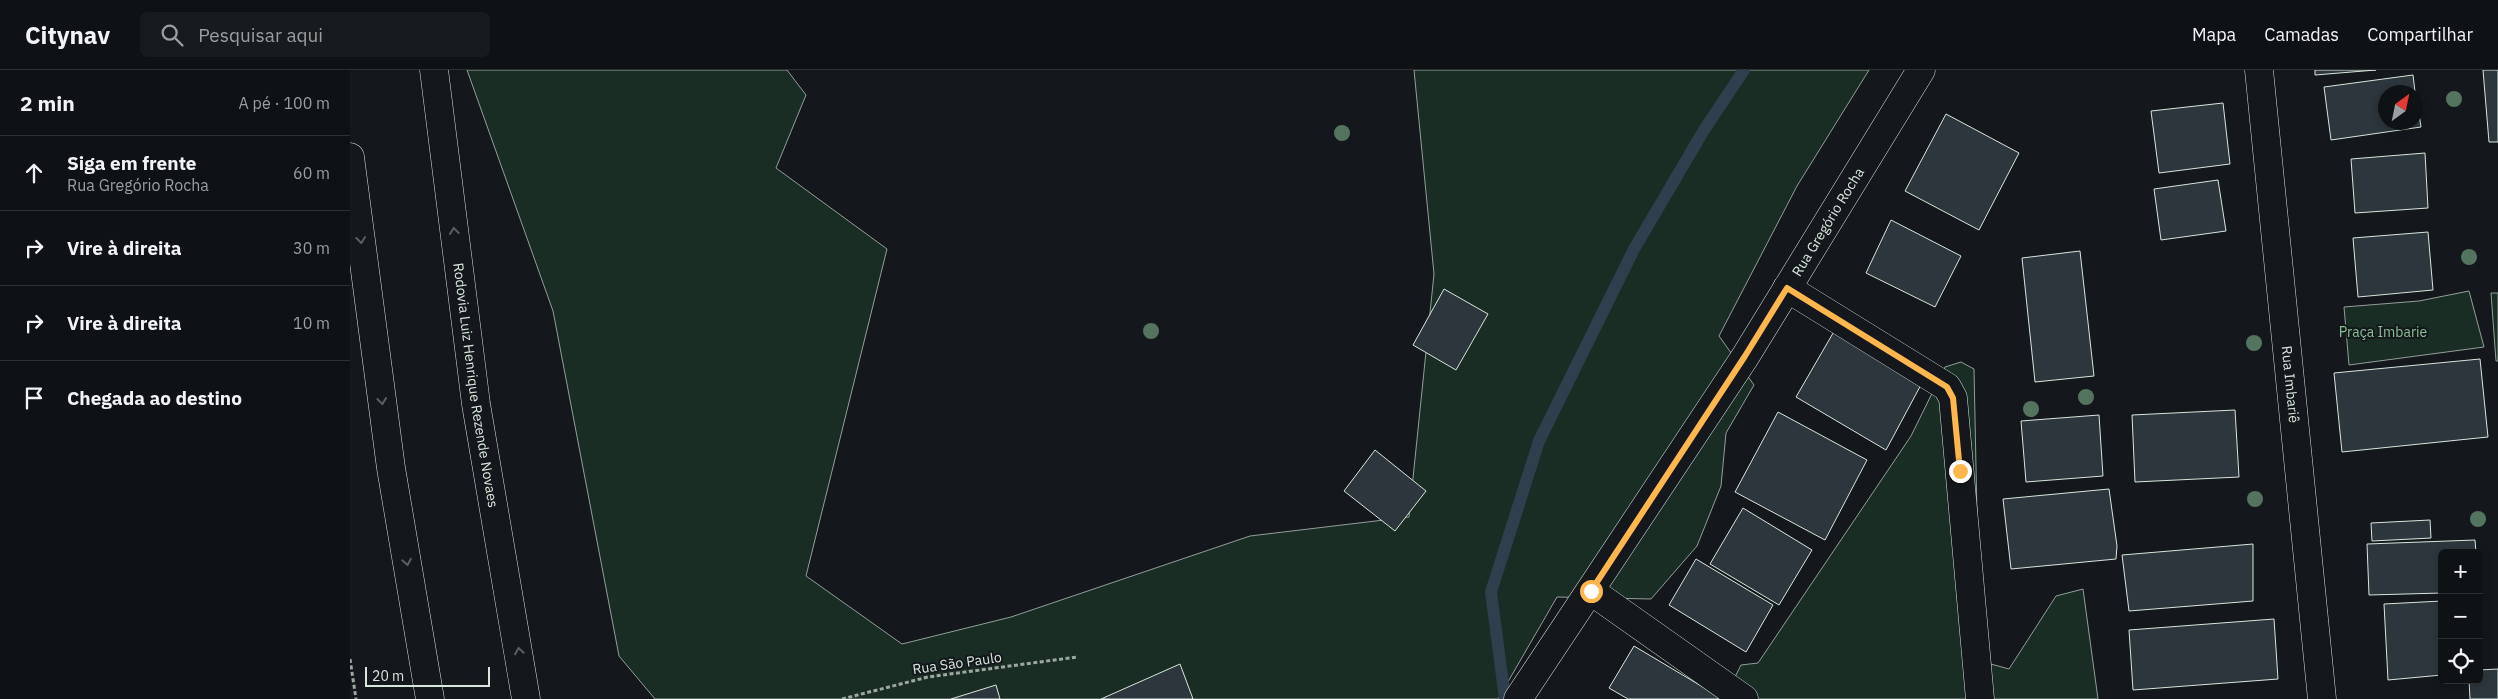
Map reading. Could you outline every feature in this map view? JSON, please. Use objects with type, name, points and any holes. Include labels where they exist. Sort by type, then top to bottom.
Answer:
[{"type":"main road","name":"Rodovia Luiz Henrique Rezende Novaes","points":[[434,70],[476,404],[526,699]]},
{"type":"main road","name":"Rua Gregório Rocha","points":[[1518,699],[1740,365],[1921,70]]},
{"type":"main road","name":"Rua Imbariê","points":[[2259,70],[2322,699]]},
{"type":"main road","points":[[350,157],[391,468],[430,699]]},
{"type":"main road","points":[[1787,288],[1947,387],[1953,398],[1980,699]]},
{"type":"main road","points":[[1591,591],[1744,699]]},
{"type":"path","name":"Rua São Paulo","points":[[842,699],[928,677],[1077,657]]},
{"type":"path","points":[[350,659],[356,699]]},
{"type":"green space","points":[[467,70],[787,70],[806,95],[776,168],[887,249],[806,576],[902,644],[1011,617],[1250,536],[1409,517],[1434,274],[1414,70],[1869,70],[1797,186],[1719,336],[1754,385],[1726,433],[1721,486],[1697,546],[1651,599],[1557,597],[1498,699],[655,699],[619,656],[553,311]]},
{"type":"green space","name":"Praça Imbarie","points":[[2469,291],[2484,347],[2349,365],[2344,307],[2419,301]]},
{"type":"green space","points":[[2491,293],[2498,293],[2498,361],[2496,361]]},
{"type":"green space","points":[[1961,362],[1974,369],[1980,661],[2009,669],[2056,596],[2083,589],[2098,699],[1746,699],[1735,677],[1741,665],[1758,663],[1911,436],[1945,367]]},
{"type":"building","points":[[2315,70],[2376,70],[2315,75]]},
{"type":"building","points":[[2483,70],[2498,70],[2498,142],[2489,142]]},
{"type":"building","points":[[2413,75],[2414,85],[2378,85],[2378,130],[2400,130],[2331,140],[2324,87]]},
{"type":"building","points":[[2223,103],[2230,164],[2159,173],[2151,111]]},
{"type":"building","points":[[1946,114],[2019,153],[1979,230],[1905,191]]},
{"type":"building","points":[[2425,153],[2428,208],[2355,213],[2351,159]]},
{"type":"building","points":[[2218,180],[2226,231],[2161,240],[2154,189]]},
{"type":"building","points":[[1891,220],[1961,256],[1935,307],[1866,273]]},
{"type":"building","points":[[2428,232],[2433,290],[2358,297],[2353,238]]},
{"type":"building","points":[[2080,251],[2094,376],[2035,382],[2022,258]]},
{"type":"building","points":[[1444,289],[1488,314],[1456,370],[1413,345]]},
{"type":"building","points":[[1836,328],[1923,381],[1886,450],[1796,397]]},
{"type":"building","points":[[2480,359],[2488,437],[2342,452],[2334,373]]},
{"type":"building","points":[[2235,410],[2239,477],[2135,482],[2132,415]]},
{"type":"building","points":[[1778,412],[1867,460],[1825,540],[1735,492]]},
{"type":"building","points":[[2099,415],[2103,476],[2026,482],[2021,421]]},
{"type":"building","points":[[1375,450],[1426,491],[1395,531],[1344,491]]},
{"type":"building","points":[[2109,489],[2117,546],[2116,559],[2011,569],[2003,499]]},
{"type":"building","points":[[1743,508],[1812,550],[1779,605],[1710,564]]},
{"type":"building","points":[[2430,520],[2431,538],[2372,541],[2371,523]]},
{"type":"building","points":[[2475,540],[2476,549],[2438,549],[2438,593],[2369,595],[2367,544]]},
{"type":"building","points":[[2253,544],[2253,601],[2129,611],[2122,555]]},
{"type":"building","points":[[1696,559],[1773,605],[1746,652],[1669,605]]},
{"type":"building","points":[[2438,601],[2438,675],[2388,680],[2384,604]]},
{"type":"building","points":[[2274,619],[2278,679],[2133,690],[2129,630]]},
{"type":"building","points":[[1634,646],[1723,699],[1628,699],[1609,688]]},
{"type":"building","points":[[1180,664],[1193,699],[1101,699]]},
{"type":"building","points":[[2498,669],[2498,699],[2470,699],[2469,684],[2483,684],[2483,670]]},
{"type":"building","points":[[996,685],[1000,699],[951,699]]},
{"type":"waterway","points":[[1505,699],[1491,592],[1539,441],[1634,249],[1704,130],[1744,70]]},
{"type":"route","points":[[1591,591],[1745,356],[1787,288],[1947,387],[1953,398],[1960,471]]}]
